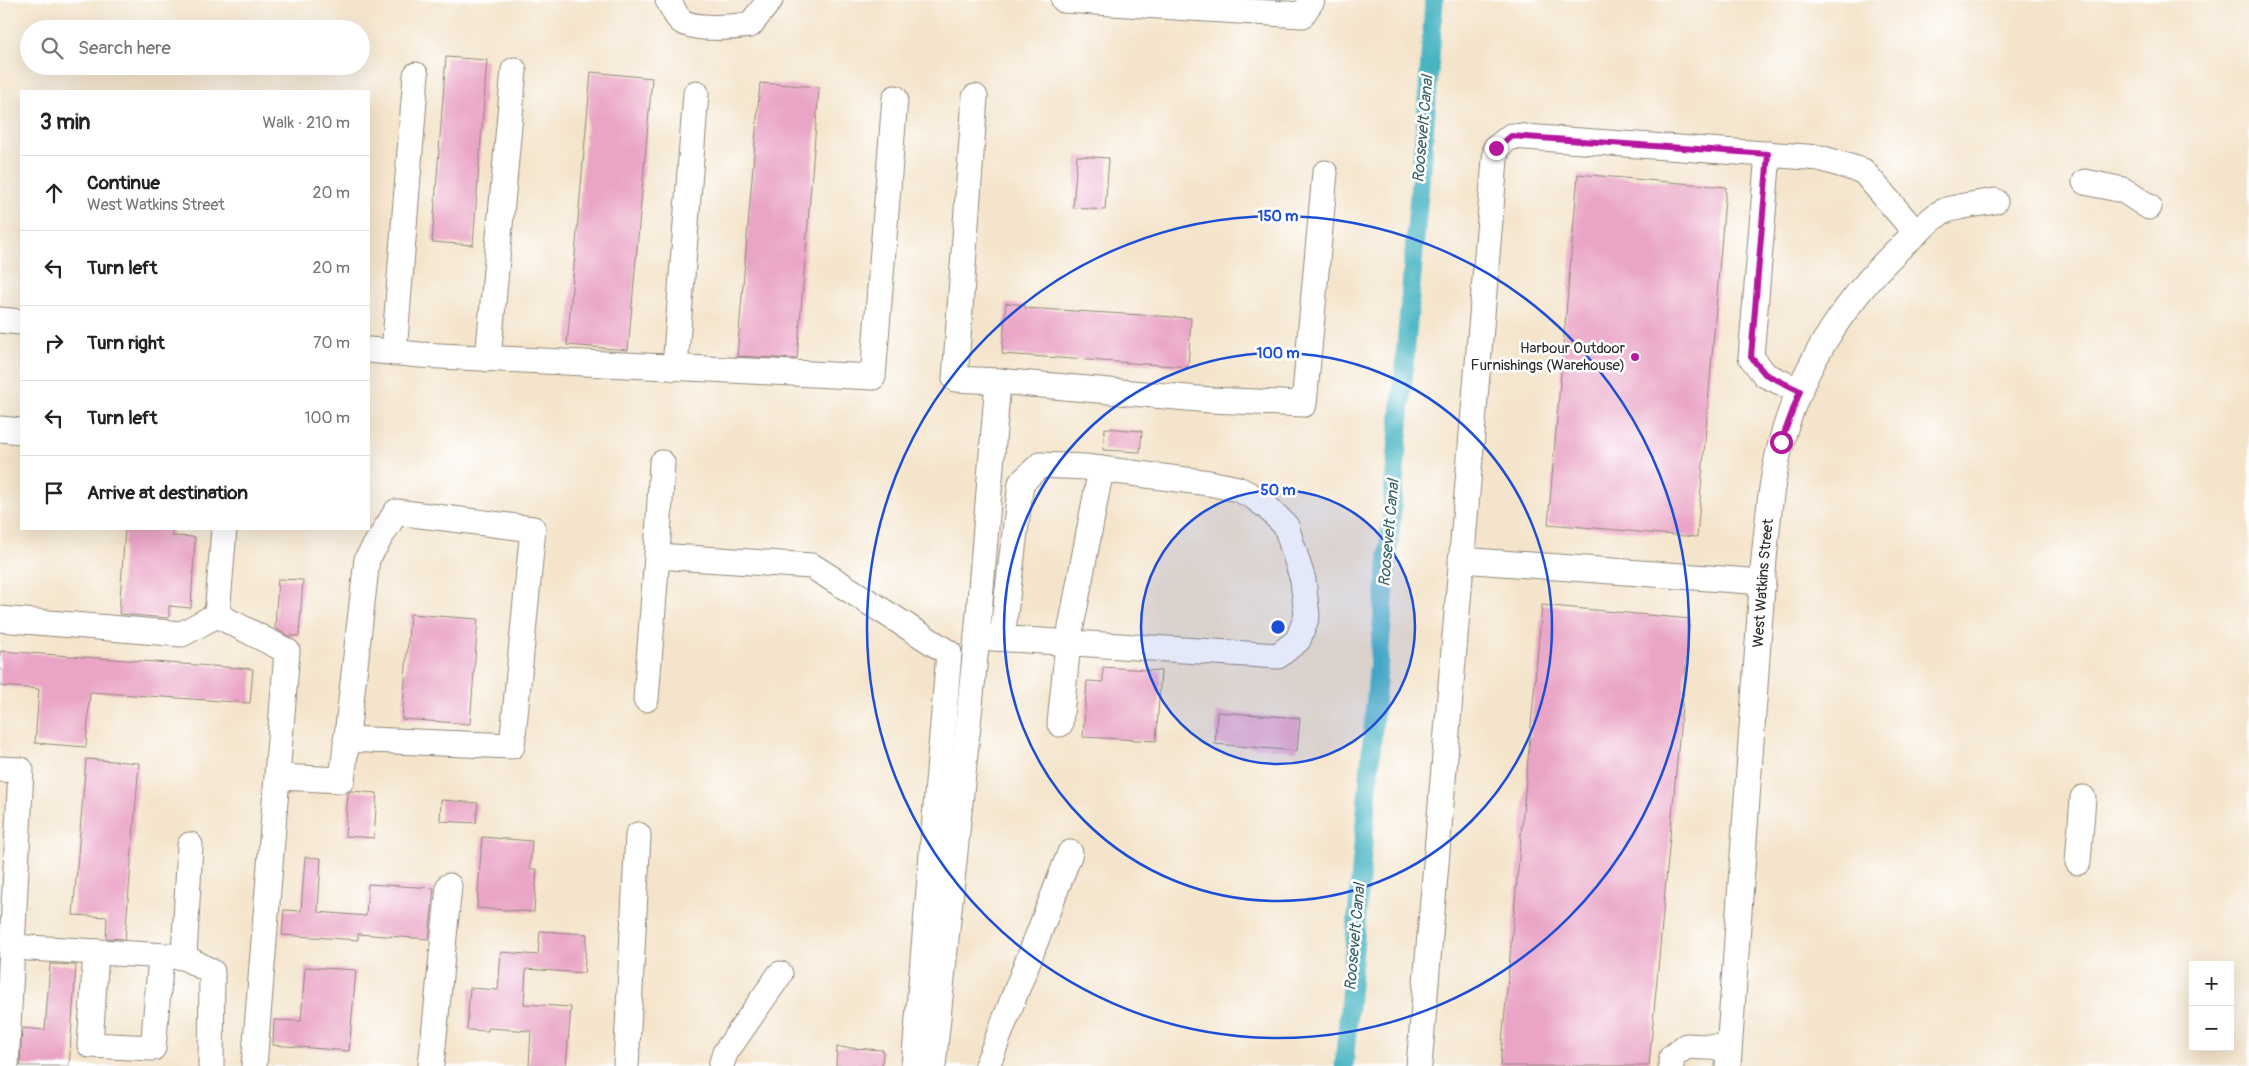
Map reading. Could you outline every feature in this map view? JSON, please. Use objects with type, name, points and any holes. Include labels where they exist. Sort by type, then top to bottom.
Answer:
[{"type":"street","points":[[668,0],[681,20],[693,26],[735,27],[750,25],[770,0]]},
{"type":"street","points":[[1064,0],[1152,3],[1302,15],[1312,0]]},
{"type":"street","points":[[488,359],[514,70]]},
{"type":"street","points":[[394,353],[416,75]]},
{"type":"street","points":[[675,368],[696,93]]},
{"type":"street","points":[[975,96],[955,379],[1210,400],[1304,404],[1325,173]]},
{"type":"street","points":[[370,350],[488,359],[873,377],[895,98]]},
{"type":"street","points":[[1419,1066],[1496,148],[1511,136],[1820,158],[1863,172],[1916,233]]},
{"type":"street","points":[[1768,154],[1751,357],[1765,374],[1800,391]]},
{"type":"street","points":[[2085,182],[2123,190],[2148,207]]},
{"type":"street","name":"West Watkins Street","points":[[1729,1057],[1762,582],[1770,492],[1781,442],[1800,391],[1835,326],[1860,288],[1894,252],[1941,212],[1995,201]]},
{"type":"street","points":[[0,320],[20,322]]},
{"type":"street","points":[[933,1066],[977,637],[998,382]]},
{"type":"street","points":[[0,429],[20,431]]},
{"type":"street","points":[[646,699],[662,463]]},
{"type":"street","points":[[977,637],[1278,656],[1298,640],[1307,616],[1303,580],[1286,526],[1254,497],[1238,489],[1210,483],[1101,469],[1040,465],[1021,483],[1002,638]]},
{"type":"street","points":[[1060,724],[1068,643],[1101,469]]},
{"type":"street","points":[[278,777],[342,780],[346,739],[367,559],[396,512],[533,529],[512,746],[346,739]]},
{"type":"street","points":[[218,615],[224,530]]},
{"type":"street","points":[[657,556],[812,566],[949,653],[914,1066]]},
{"type":"street","points":[[1461,560],[1762,582]]},
{"type":"street","points":[[0,619],[182,634],[218,615]]},
{"type":"street","points":[[218,615],[287,651],[254,1066]]},
{"type":"street","points":[[0,769],[21,770],[7,883],[12,947],[4,1018],[6,1066]]},
{"type":"street","points":[[2078,862],[2083,798]]},
{"type":"street","points":[[626,1066],[638,835]]},
{"type":"street","points":[[96,952],[90,1045],[153,1048],[172,957],[190,844]]},
{"type":"street","points":[[987,1066],[1070,853]]},
{"type":"street","points":[[431,1066],[449,886]]},
{"type":"street","points":[[12,947],[172,957],[212,972],[211,1066]]},
{"type":"street","points":[[721,1066],[724,1052],[780,974]]},
{"type":"street","points":[[1671,1066],[1672,1057],[1686,1046],[1729,1057]]},
{"type":"building","points":[[446,57],[487,60],[473,245],[432,242]]},
{"type":"building","points":[[591,72],[652,78],[628,350],[567,345]]},
{"type":"building","points":[[760,83],[819,87],[797,359],[737,356]]},
{"type":"building","points":[[1077,156],[1109,158],[1105,210],[1073,208]]},
{"type":"building","points":[[1578,174],[1726,187],[1697,537],[1548,524]]},
{"type":"building","points":[[1006,303],[1025,305],[1025,308],[1191,318],[1188,367],[1002,354]]},
{"type":"building","points":[[1105,428],[1142,431],[1140,452],[1103,450]]},
{"type":"building","points":[[125,530],[172,530],[172,536],[195,537],[191,608],[169,606],[169,618],[119,614]]},
{"type":"building","points":[[278,579],[303,580],[299,636],[288,636],[275,628]]},
{"type":"building","points":[[1542,605],[1690,619],[1649,1066],[1500,1066]]},
{"type":"building","points":[[410,614],[478,619],[470,724],[402,719]]},
{"type":"building","points":[[0,651],[253,669],[250,703],[90,692],[86,747],[35,743],[39,689],[0,686]]},
{"type":"building","points":[[1103,667],[1161,671],[1156,741],[1083,737],[1087,681],[1103,682]]},
{"type":"building","points":[[1217,712],[1300,718],[1297,751],[1215,744]]},
{"type":"building","points":[[86,759],[139,763],[125,939],[106,938],[107,917],[73,915]]},
{"type":"building","points":[[351,791],[377,793],[374,838],[345,836],[348,793]]},
{"type":"building","points":[[441,800],[478,803],[476,823],[440,821]]},
{"type":"building","points":[[482,837],[532,841],[530,869],[537,869],[534,912],[477,908]]},
{"type":"building","points":[[305,857],[321,858],[318,912],[366,916],[368,884],[434,888],[429,939],[358,934],[358,940],[282,935],[284,910],[301,911]]},
{"type":"building","points":[[540,931],[587,934],[584,973],[526,969],[524,1004],[571,1007],[566,1066],[529,1066],[531,1031],[488,1028],[488,1031],[467,1030],[470,988],[498,990],[501,952],[538,955]]},
{"type":"building","points":[[50,964],[76,965],[69,1066],[20,1066],[22,1028],[45,1030]]},
{"type":"building","points":[[305,967],[356,970],[349,1051],[273,1045],[274,1020],[301,1021]]},
{"type":"building","points":[[837,1047],[883,1050],[882,1066],[836,1066]]},
{"type":"waterway","name":"Roosevelt Canal","points":[[1344,1066],[1427,101],[1434,0]]},
{"type":"place","name":"Harbour Outdoor Furnishings (Warehouse)","points":[[1635,357]]},
{"type":"route","points":[[1496,148],[1511,136],[1768,154],[1751,357],[1765,374],[1800,391],[1781,442]]}]
